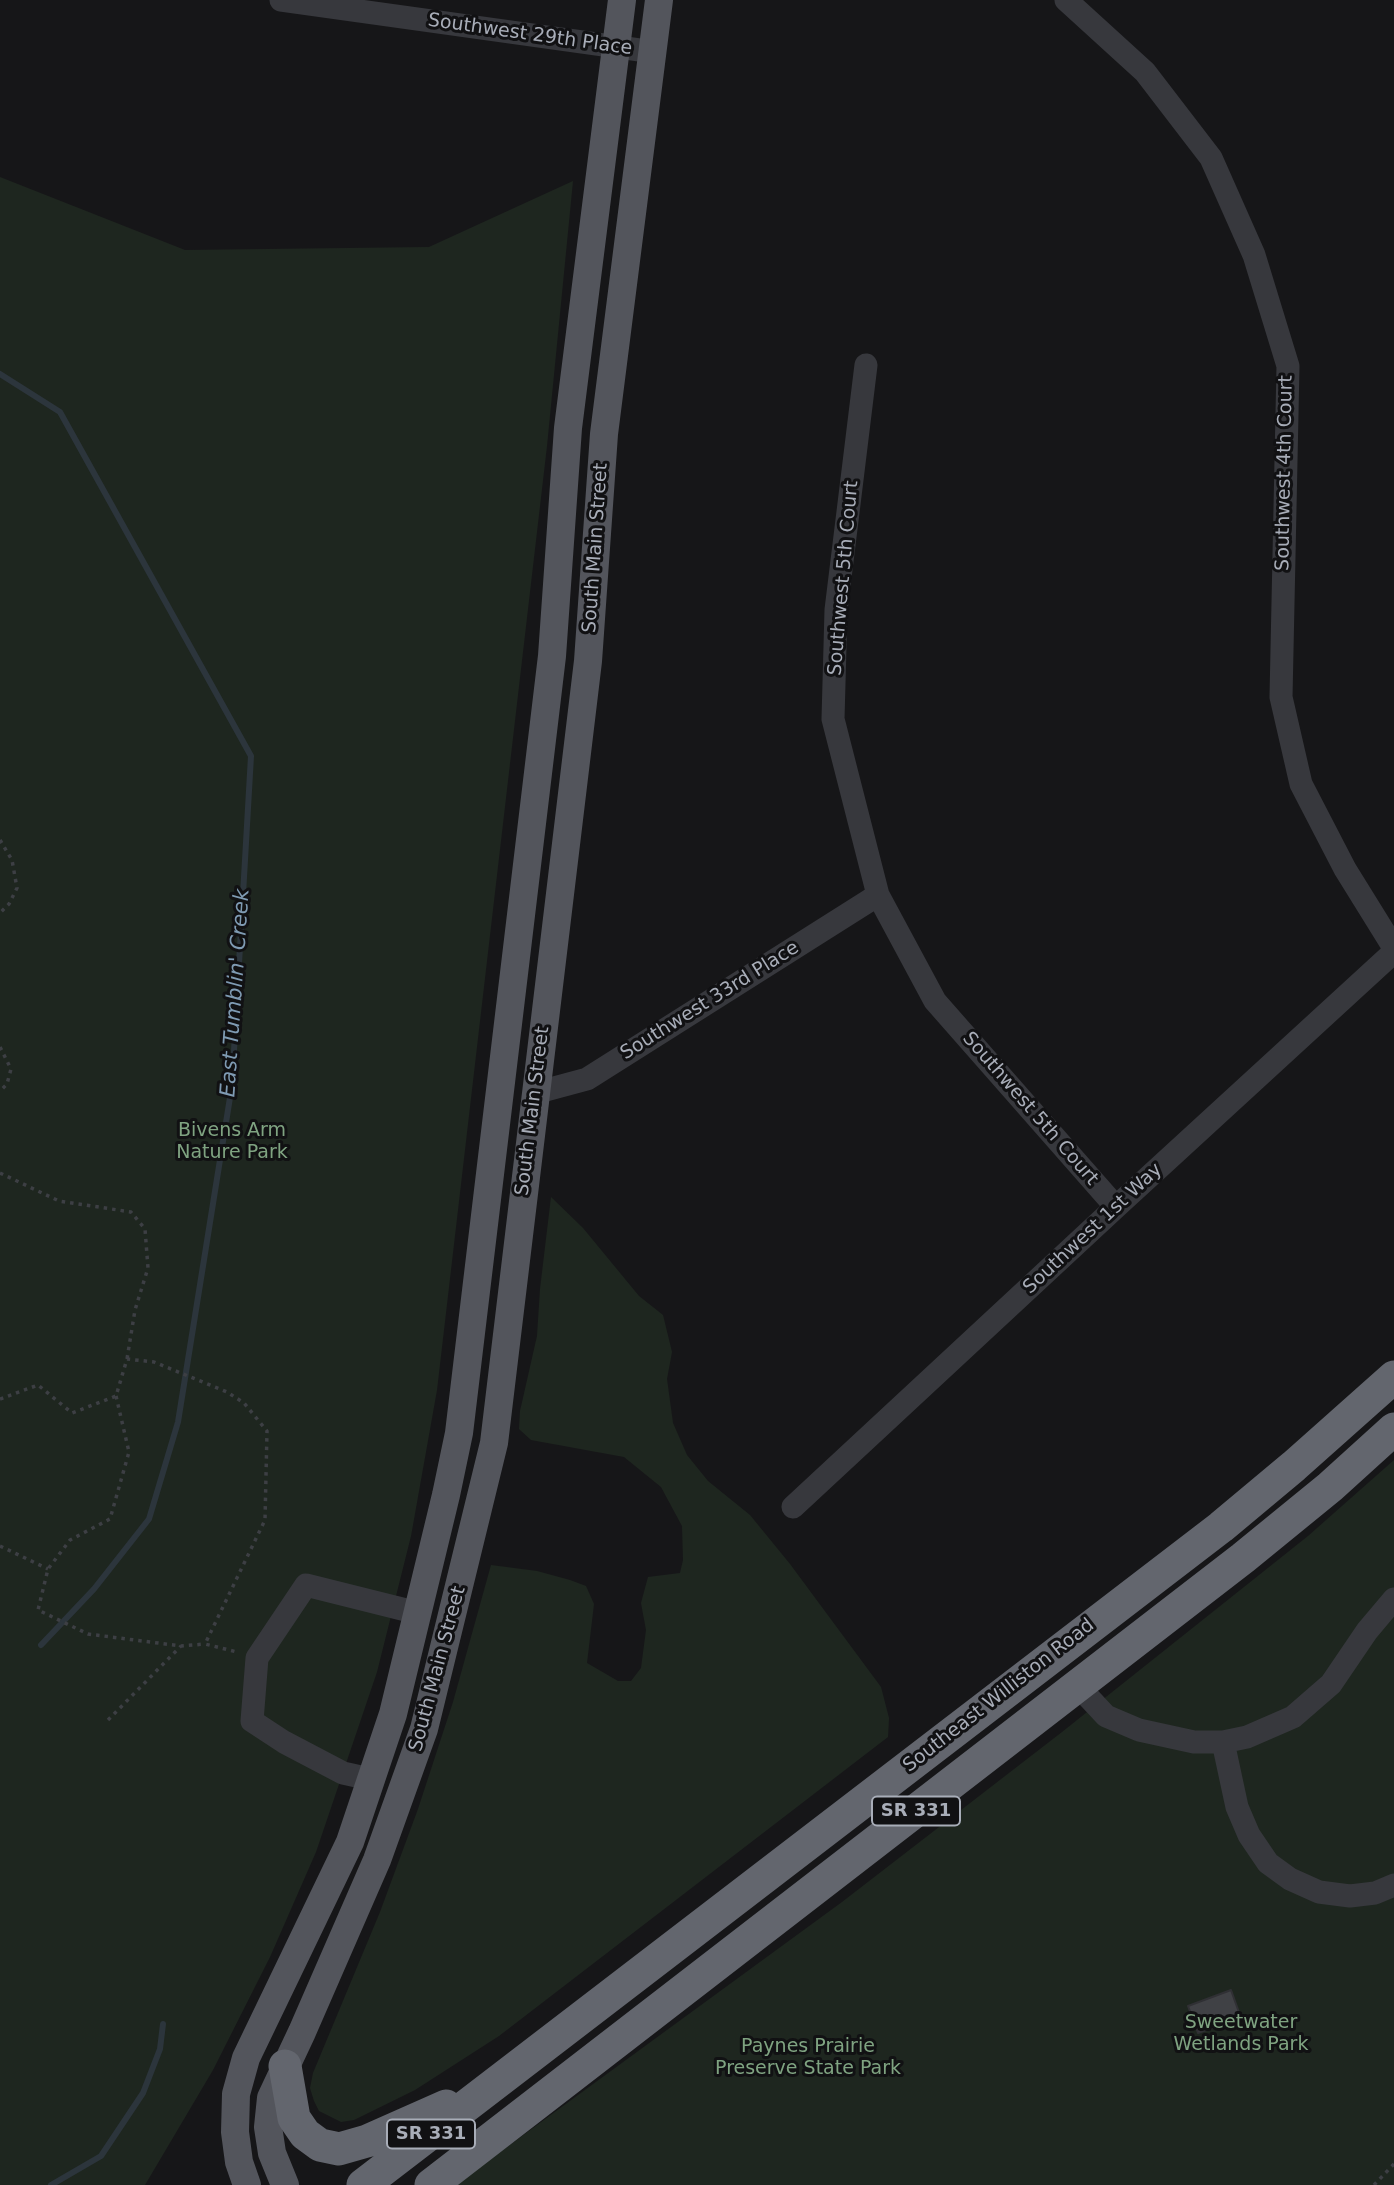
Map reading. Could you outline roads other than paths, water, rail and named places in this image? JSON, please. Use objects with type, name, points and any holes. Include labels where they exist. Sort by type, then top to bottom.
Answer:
[{"type":"highway","name":"Southeast Williston Road","points":[[363,2185],[1221,1527],[1394,1377]]},
{"type":"highway","name":"Southeast Williston Road","points":[[431,2185],[1243,1558],[1330,1487],[1394,1429]]},
{"type":"highway","points":[[1051,1655],[1078,1686]]},
{"type":"highway","points":[[285,2066],[294,2118],[299,2126],[320,2145],[339,2148],[367,2141],[499,2082]]},
{"type":"main road","name":"South Main Street","points":[[247,2185],[239,2162],[235,2132],[236,2094],[246,2058],[350,1842],[393,1714],[446,1495],[458,1433],[552,656],[568,428],[622,0]]},
{"type":"main road","name":"South Main Street","points":[[285,2185],[272,2153],[268,2127],[271,2098],[377,1860],[411,1766],[427,1716],[494,1443],[588,661],[604,434],[659,0]]},
{"type":"main road","points":[[500,1090],[536,1093]]},
{"type":"main road","points":[[446,1495],[480,1500]]},
{"type":"main road","points":[[370,1779],[411,1766]]},
{"type":"street","name":"Southwest 29th Place","points":[[281,0],[654,52]]},
{"type":"street","name":"Southwest 4th Court","points":[[1066,0],[1144,72],[1210,158],[1254,255],[1287,366],[1280,696],[1301,783],[1345,869],[1394,950]]},
{"type":"street","name":"Southwest 5th Court","points":[[866,365],[836,610],[833,719],[877,895],[935,1001],[1116,1207]]},
{"type":"street","name":"Southwest 33rd Place","points":[[536,1093],[587,1079],[877,895]]},
{"type":"street","name":"Southwest 1st Way","points":[[793,1507],[1394,950]]},
{"type":"street","points":[[370,1779],[343,1773],[284,1742],[252,1721],[257,1658],[306,1585],[418,1613]]},
{"type":"street","points":[[1078,1686],[1106,1716],[1123,1725],[1194,1742],[1223,1742],[1247,1737],[1293,1717],[1331,1684],[1367,1631],[1394,1599]]},
{"type":"street","points":[[1223,1742],[1237,1807],[1249,1835],[1268,1863],[1290,1879],[1320,1892],[1350,1896],[1375,1893],[1394,1885]]},
{"type":"waterway","name":"East Tumblin' Creek","points":[[0,374],[60,412],[251,756],[232,1085],[178,1422],[149,1519],[94,1589],[41,1645]]},
{"type":"waterway","name":"East Tumblin' Creek","points":[[51,2185],[101,2156],[143,2093],[160,2049],[163,2024]]},
{"type":"park label","name":"Bivens Arm Nature Park","points":[[232,1142]]},
{"type":"park label","name":"Sweetwater Wetlands Park","points":[[1241,2034]]},
{"type":"park label","name":"Paynes Prairie Preserve State Park","points":[[808,2058]]}]
